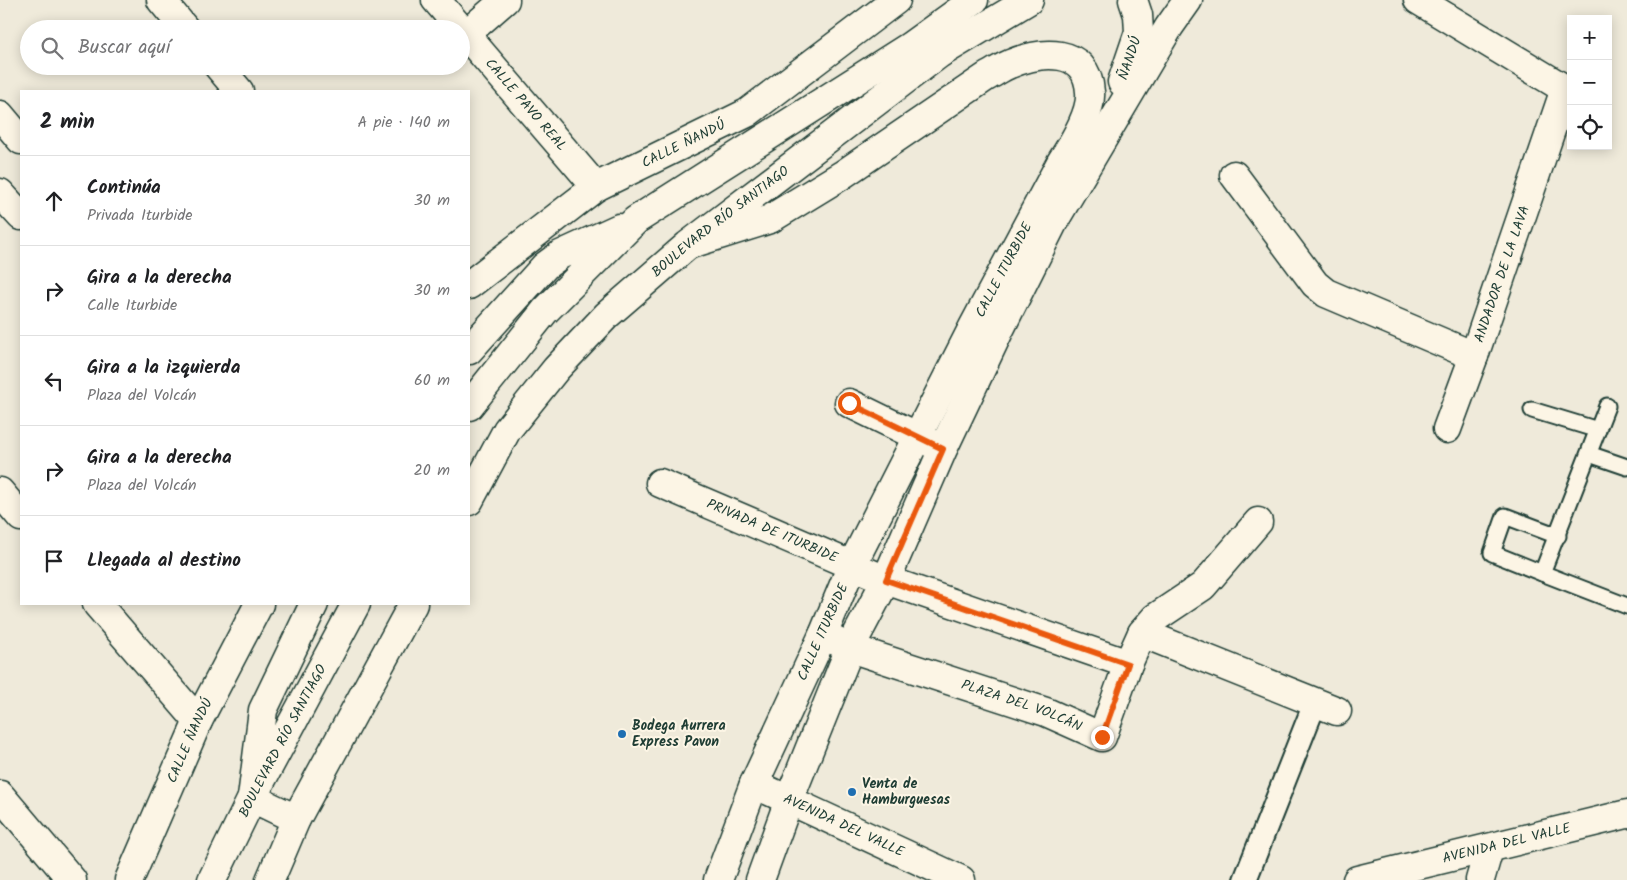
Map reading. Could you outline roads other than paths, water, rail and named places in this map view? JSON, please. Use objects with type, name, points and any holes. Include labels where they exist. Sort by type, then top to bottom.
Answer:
[{"type":"street","points":[[161,0],[178,20]]},
{"type":"street","name":"CALLE PAVO REAL","points":[[436,0],[454,20]]},
{"type":"street","points":[[470,31],[505,0]]},
{"type":"street","name":"CALLE ÑANDÚ","points":[[470,285],[596,187],[746,113],[896,0]]},
{"type":"street","points":[[470,349],[545,266],[560,255],[636,220],[910,46],[974,0]]},
{"type":"street","name":"BOULEVARD RÍO SANTIAGO","points":[[470,499],[507,430],[556,369],[607,315],[688,245],[939,54],[1028,0]]},
{"type":"street","name":"ÑANDÚ","points":[[1114,118],[1122,82],[1139,32],[1138,15],[1133,0]]},
{"type":"street","name":"CALLE ITURBIDE","points":[[718,880],[754,784],[823,635],[852,565],[973,327],[1061,162],[1087,143],[1114,118],[1169,27],[1188,0]]},
{"type":"street","name":"ANDADOR DE LA LAVA","points":[[1234,175],[1316,284],[1326,293],[1474,356],[1565,89],[1418,0]]},
{"type":"street","name":"CALLE PAVO REAL","points":[[470,39],[596,187]]},
{"type":"street","name":"CALLE ITURBIDE","points":[[688,245],[770,219],[842,175],[986,77],[1009,64],[1045,54],[1058,55],[1070,58],[1080,65],[1087,78],[1090,93],[1086,114],[1087,143],[1054,221],[943,449],[886,580],[850,648],[789,800],[760,880]]},
{"type":"street","points":[[226,75],[239,90]]},
{"type":"street","points":[[0,115],[20,139]]},
{"type":"street","points":[[0,193],[20,215]]},
{"type":"street","points":[[470,405],[545,311],[636,220]]},
{"type":"street","points":[[1446,429],[1474,356]]},
{"type":"street","points":[[849,403],[943,449]]},
{"type":"street","name":"PRIVADA DE ITURBIDE","points":[[660,483],[886,580]]},
{"type":"street","points":[[0,492],[20,515]]},
{"type":"street","points":[[886,580],[1128,664],[1142,633],[1155,618],[1203,586],[1258,522]]},
{"type":"street","points":[[98,605],[198,721]]},
{"type":"street","name":"CALLE ÑANDÚ","points":[[129,880],[198,721],[258,605]]},
{"type":"street","points":[[296,819],[252,798],[263,710],[314,605]]},
{"type":"street","name":"BOULEVARD RÍO SANTIAGO","points":[[212,880],[252,798],[355,605]]},
{"type":"street","points":[[270,880],[296,819],[412,605]]},
{"type":"street","points":[[1142,633],[1326,707],[1245,880]]},
{"type":"street","name":"PLAZA DEL VOLCÁN","points":[[823,635],[850,648],[1046,712],[1102,737],[1128,664]]},
{"type":"street","name":"AVENIDA DEL VALLE","points":[[754,784],[961,880]]},
{"type":"street","points":[[0,795],[72,880]]},
{"type":"street","name":"AVENIDA DEL VALLE","points":[[1358,880],[1627,814]]},
{"type":"street","points":[[1480,880],[1488,849]]},
{"type":"lane","points":[[1542,573],[1590,454],[1607,406]]},
{"type":"lane","points":[[1532,410],[1598,430]]},
{"type":"lane","points":[[1590,454],[1627,467]]},
{"type":"lane","points":[[1558,536],[1505,516],[1492,552],[1627,606]]},
{"type":"place","name":"Bodega Aurrera Express Pavon","points":[[622,734]]},
{"type":"place","name":"Venta de Hamburguesas","points":[[852,792]]}]
